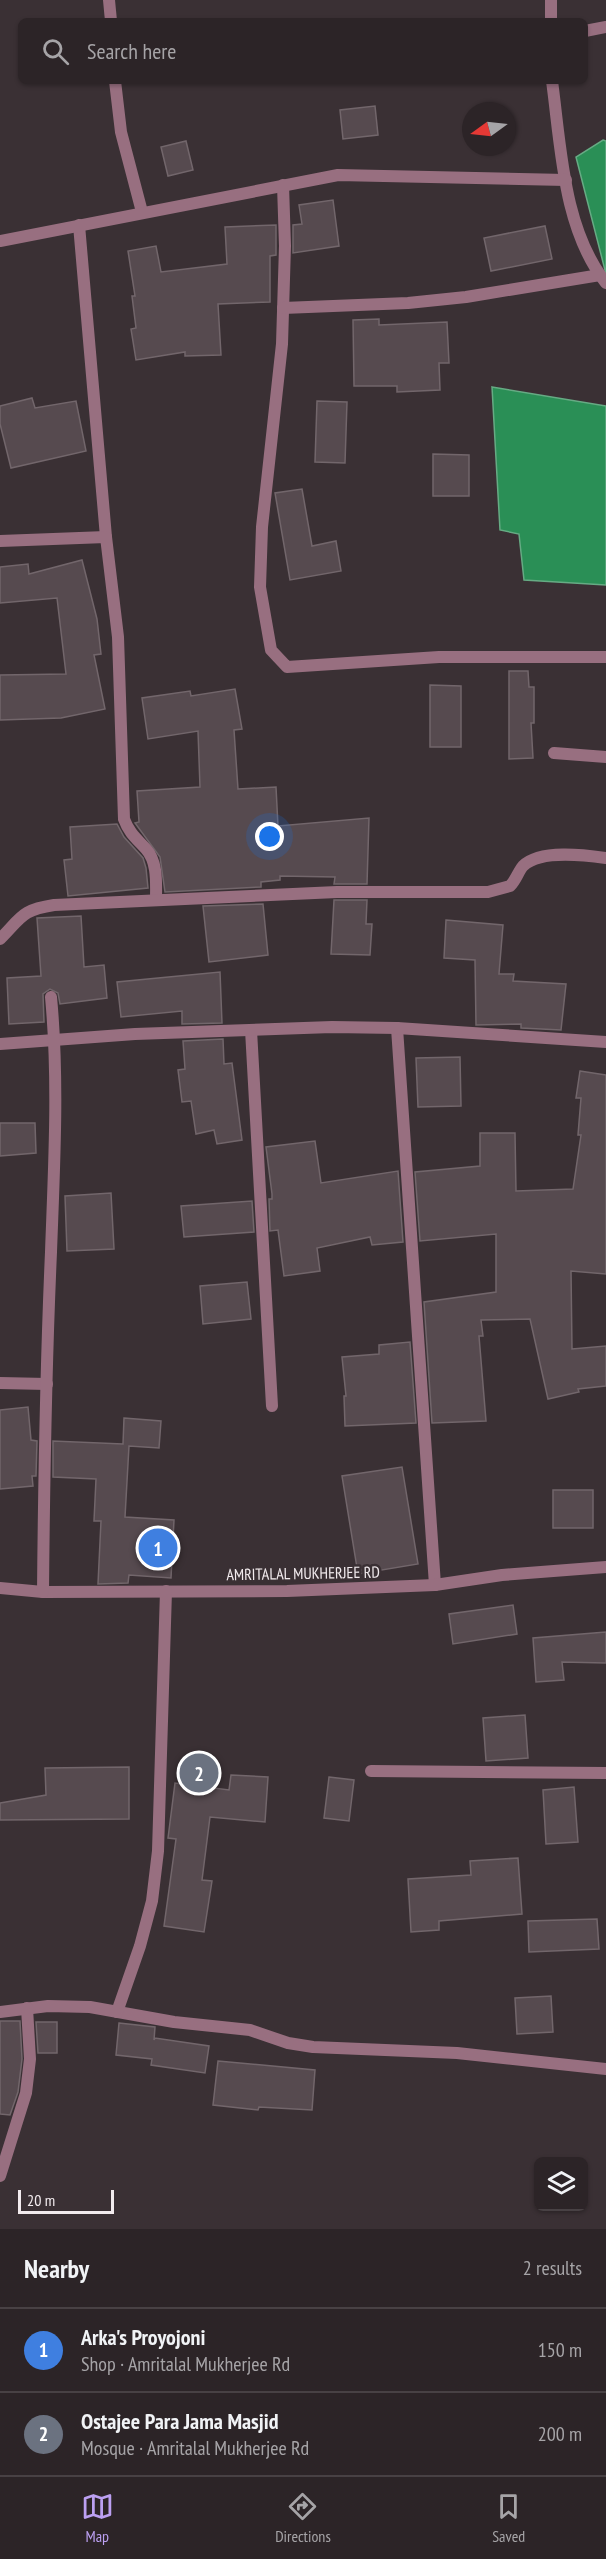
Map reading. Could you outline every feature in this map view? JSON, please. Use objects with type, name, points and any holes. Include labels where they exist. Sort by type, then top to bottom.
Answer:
[{"type":"street","points":[[109,0],[111,18]]},
{"type":"street","points":[[551,0],[551,18]]},
{"type":"street","points":[[588,30],[606,27]]},
{"type":"street","points":[[115,84],[121,132],[142,212]]},
{"type":"street","points":[[283,308],[408,303],[603,279],[586,249],[578,227],[566,180],[552,84]]},
{"type":"street","points":[[0,241],[338,174],[566,180]]},
{"type":"street","points":[[283,185],[285,246],[282,344],[262,527],[260,587],[271,650],[287,667],[439,657],[606,657]]},
{"type":"street","points":[[79,225],[106,537],[118,637],[124,819],[129,831],[148,850],[156,877],[156,900]]},
{"type":"street","points":[[0,541],[106,537]]},
{"type":"street","points":[[554,753],[606,758]]},
{"type":"street","points":[[0,939],[19,918],[32,909],[88,902],[337,892],[488,892],[510,886],[523,867],[545,856],[576,855],[606,858]]},
{"type":"street","points":[[43,1592],[47,1384],[55,1184],[54,1039],[51,997]]},
{"type":"street","points":[[0,1044],[54,1039],[332,1027],[397,1028],[606,1042]]},
{"type":"street","points":[[397,1028],[435,1585]]},
{"type":"street","points":[[251,1030],[272,1406]]},
{"type":"street","points":[[0,1383],[47,1384]]},
{"type":"street","name":"AMRITALAL MUKHERJEE RD","points":[[0,1588],[43,1592],[287,1592],[435,1585],[502,1575],[606,1567]]},
{"type":"street","points":[[117,2012],[140,1946],[153,1891],[158,1851],[166,1592]]},
{"type":"street","points":[[371,1771],[606,1773]]},
{"type":"street","points":[[0,2012],[48,2006],[90,2007],[174,2022],[250,2030],[288,2043],[313,2047],[457,2053],[606,2069]]},
{"type":"street","points":[[0,2176],[21,2115],[28,2084],[30,2059],[27,2008]]},
{"type":"shaded area","points":[[603,140],[606,141],[606,274],[576,157]]},
{"type":"shaded area","points":[[492,387],[606,406],[606,585],[524,580],[519,534],[500,530]]},
{"type":"building","points":[[375,106],[378,135],[343,139],[340,110]]},
{"type":"building","points":[[186,141],[193,170],[168,176],[161,147]]},
{"type":"building","points":[[333,200],[339,246],[293,253],[293,225],[302,224],[299,205]]},
{"type":"building","points":[[276,225],[276,255],[270,256],[270,302],[218,304],[221,355],[185,356],[185,352],[136,360],[131,329],[136,328],[132,296],[135,296],[128,251],[156,246],[161,272],[227,264],[225,227]]},
{"type":"building","points":[[545,226],[552,259],[491,271],[484,238]]},
{"type":"building","points":[[379,319],[379,325],[447,322],[449,363],[439,363],[440,390],[397,392],[397,386],[354,386],[353,320]]},
{"type":"building","points":[[32,398],[35,408],[76,401],[86,451],[11,468],[0,424],[0,406]]},
{"type":"building","points":[[317,401],[347,402],[345,463],[315,462]]},
{"type":"building","points":[[433,454],[469,455],[469,496],[433,496]]},
{"type":"building","points":[[302,489],[312,546],[336,541],[341,571],[290,580],[275,493]]},
{"type":"building","points":[[82,560],[97,619],[101,654],[94,655],[105,709],[61,718],[0,720],[0,675],[66,674],[57,598],[0,603],[0,567],[28,564],[29,574]]},
{"type":"building","points":[[509,671],[528,671],[529,687],[534,687],[534,723],[531,723],[533,758],[509,759]]},
{"type":"building","points":[[430,685],[461,686],[461,747],[430,747]]},
{"type":"building","points":[[235,689],[242,729],[234,730],[238,789],[276,787],[278,826],[369,818],[367,884],[334,884],[335,877],[280,876],[280,880],[261,882],[261,887],[165,892],[160,857],[135,823],[139,822],[137,791],[200,787],[198,731],[148,739],[142,698],[190,691],[191,696]]},
{"type":"building","points":[[117,824],[124,837],[143,858],[148,888],[68,896],[64,860],[72,859],[70,827]]},
{"type":"building","points":[[334,900],[367,900],[366,924],[372,924],[370,955],[331,954]]},
{"type":"building","points":[[263,904],[268,955],[209,962],[203,906]]},
{"type":"building","points":[[81,916],[84,967],[104,965],[107,998],[60,1004],[58,993],[50,989],[43,994],[44,1022],[9,1024],[7,978],[41,976],[37,918]]},
{"type":"building","points":[[446,920],[503,925],[499,974],[514,974],[513,981],[566,984],[561,1030],[521,1028],[521,1024],[476,1025],[475,960],[444,958]]},
{"type":"building","points":[[220,972],[222,1023],[182,1024],[182,1011],[121,1017],[117,982]]},
{"type":"building","points":[[223,1039],[224,1064],[232,1063],[242,1140],[217,1144],[214,1130],[196,1134],[191,1101],[182,1102],[178,1070],[185,1069],[183,1041]]},
{"type":"building","points":[[460,1057],[461,1106],[418,1107],[416,1058]]},
{"type":"building","points":[[580,1071],[606,1075],[606,1274],[571,1271],[572,1349],[606,1346],[606,1386],[578,1389],[579,1392],[548,1399],[530,1319],[481,1320],[483,1336],[479,1336],[486,1421],[432,1423],[424,1302],[496,1292],[496,1234],[420,1241],[415,1172],[480,1166],[480,1133],[515,1133],[516,1191],[573,1189],[581,1135],[578,1135],[581,1098],[576,1098]]},
{"type":"building","points":[[0,1123],[35,1123],[36,1153],[0,1156]]},
{"type":"building","points":[[315,1141],[321,1183],[398,1171],[403,1242],[372,1245],[370,1237],[317,1248],[320,1271],[284,1276],[278,1230],[270,1231],[269,1199],[272,1199],[272,1194],[266,1147]]},
{"type":"building","points":[[111,1193],[114,1249],[67,1251],[65,1196]]},
{"type":"building","points":[[252,1201],[254,1232],[184,1237],[181,1206]]},
{"type":"building","points":[[247,1282],[251,1319],[203,1324],[200,1286]]},
{"type":"building","points":[[410,1342],[416,1423],[345,1426],[344,1396],[346,1396],[342,1357],[379,1354],[379,1345]]},
{"type":"building","points":[[28,1407],[31,1440],[37,1441],[36,1476],[32,1476],[33,1486],[0,1489],[0,1410]]},
{"type":"building","points":[[124,1418],[161,1421],[159,1448],[129,1446],[125,1517],[174,1520],[171,1578],[129,1575],[128,1583],[98,1584],[101,1521],[94,1521],[96,1479],[53,1477],[53,1441],[123,1444]]},
{"type":"building","points":[[402,1467],[418,1564],[358,1574],[342,1476]]},
{"type":"building","points":[[553,1490],[593,1490],[593,1528],[553,1528]]},
{"type":"building","points":[[513,1605],[517,1634],[453,1644],[449,1614]]},
{"type":"building","points":[[606,1632],[606,1663],[562,1662],[564,1680],[536,1682],[533,1638]]},
{"type":"building","points":[[525,1715],[528,1758],[486,1761],[483,1718]]},
{"type":"building","points":[[129,1767],[129,1819],[0,1820],[0,1803],[46,1795],[45,1768]]},
{"type":"building","points":[[231,1775],[268,1777],[265,1822],[210,1817],[202,1880],[212,1881],[204,1932],[164,1926],[176,1839],[168,1838],[175,1783],[229,1790]]},
{"type":"building","points":[[329,1777],[354,1780],[349,1821],[324,1818]]},
{"type":"building","points":[[574,1787],[578,1842],[546,1844],[543,1790]]},
{"type":"building","points":[[518,1858],[522,1914],[439,1921],[439,1930],[411,1932],[408,1879],[471,1875],[470,1861]]},
{"type":"building","points":[[597,1919],[599,1949],[529,1952],[528,1921]]},
{"type":"building","points":[[551,1996],[553,2032],[517,2034],[515,1998]]},
{"type":"building","points":[[0,2021],[20,2021],[22,2059],[18,2092],[10,2115],[0,2114]]},
{"type":"building","points":[[36,2022],[57,2022],[57,2053],[38,2053]]},
{"type":"building","points":[[119,2023],[155,2027],[154,2040],[155,2038],[209,2046],[205,2073],[151,2065],[152,2059],[116,2055]]},
{"type":"building","points":[[218,2061],[315,2070],[312,2110],[259,2107],[258,2110],[213,2105]]},
{"type":"place","name":"Arka's Proyojoni","points":[[158,1548]]},
{"type":"place","name":"Ostajee Para Jama Masjid","points":[[199,1773]]}]
